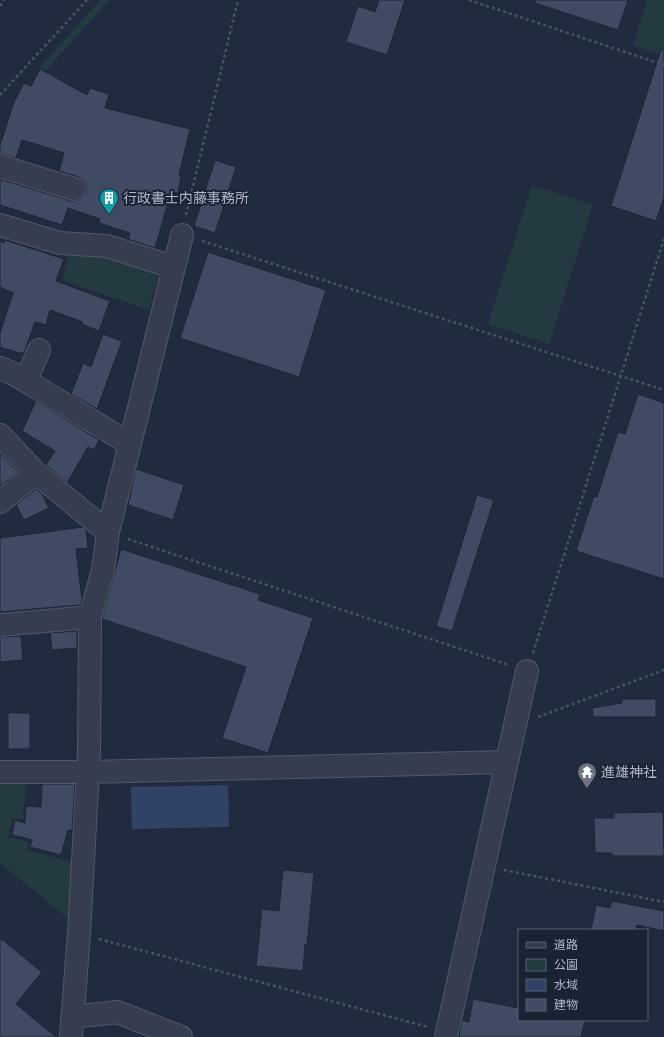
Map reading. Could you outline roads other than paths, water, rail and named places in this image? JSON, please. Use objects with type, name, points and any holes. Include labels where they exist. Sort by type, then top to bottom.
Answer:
[{"type":"street","points":[[0,166],[74,189]]},
{"type":"street","points":[[0,225],[60,243],[107,246],[173,267]]},
{"type":"street","points":[[181,1037],[118,1012],[72,1027],[79,934],[87,772],[90,617],[104,570],[108,532],[182,235]]},
{"type":"street","points":[[26,381],[39,350]]},
{"type":"street","points":[[0,368],[26,381],[130,444]]},
{"type":"street","points":[[0,435],[36,473],[108,532]]},
{"type":"street","points":[[0,502],[36,473]]},
{"type":"street","points":[[0,626],[90,617]]},
{"type":"street","points":[[446,1035],[527,672]]},
{"type":"street","points":[[0,772],[87,772],[506,762]]},
{"type":"water","points":[[228,785],[229,827],[132,829],[131,787]]},
{"type":"place","name":"行政書士内藤事務所","points":[[109,215]]},
{"type":"place","name":"進雄神社","points":[[587,789]]}]
